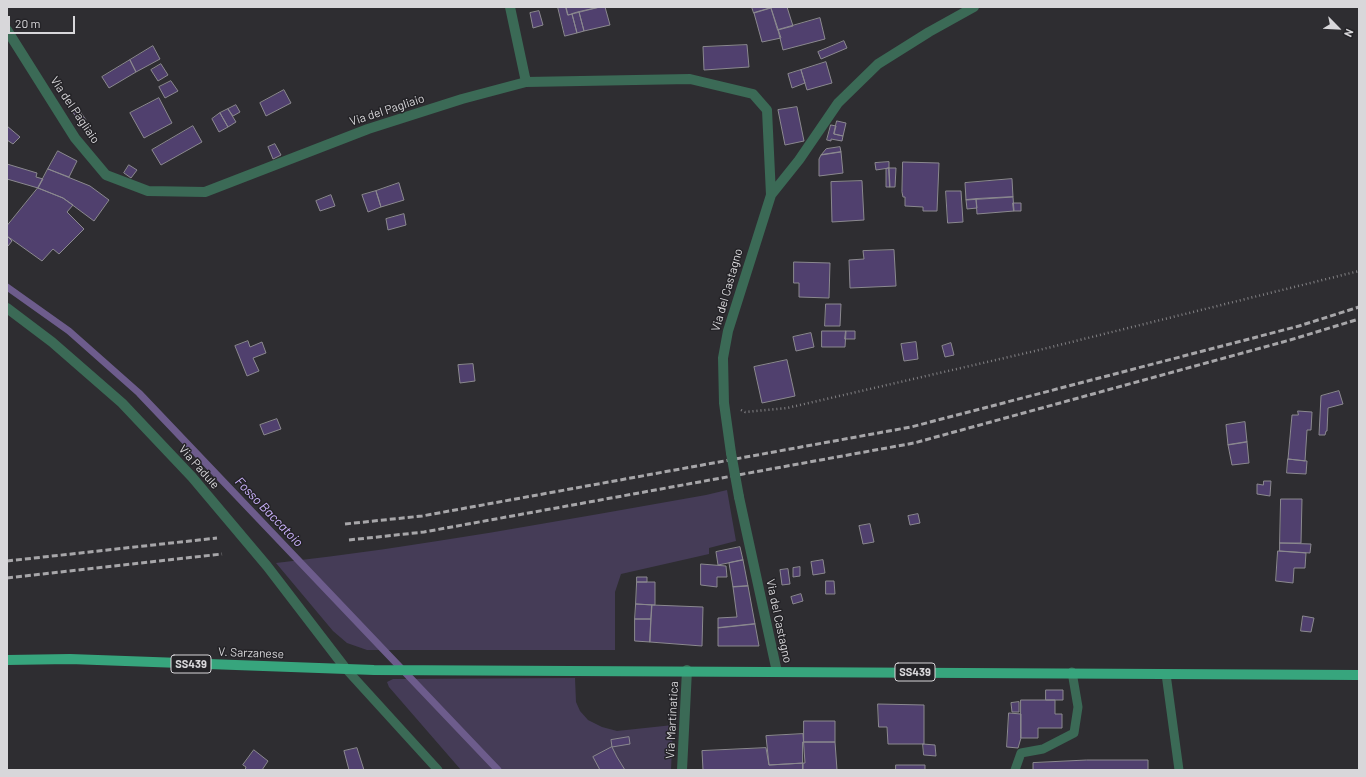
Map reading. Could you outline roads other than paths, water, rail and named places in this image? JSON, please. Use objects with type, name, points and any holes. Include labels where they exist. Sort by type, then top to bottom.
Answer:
[{"type":"main road","name":"V. Sarzanese","points":[[7,660],[70,659],[374,670],[687,670]]},
{"type":"main road","name":"SS439","points":[[687,670],[777,672],[1072,672],[1359,675]]},
{"type":"street","points":[[510,7],[526,82]]},
{"type":"street","name":"Via del Castagno","points":[[777,672],[739,497],[731,453],[724,403],[723,358],[728,331],[771,195],[799,160],[838,103],[878,64],[929,32],[974,7]]},
{"type":"street","name":"Via del Pagliaio","points":[[7,30],[75,138],[106,175],[148,191],[205,192],[368,129],[462,99],[526,82],[690,79],[753,94],[767,110],[771,195]]},
{"type":"street","name":"Via Padule","points":[[7,308],[52,342],[122,403],[192,476],[267,566],[346,669]]},
{"type":"street","name":"Via Martinatica","points":[[682,770],[687,670]]},
{"type":"lane","points":[[346,669],[438,770]]},
{"type":"lane","points":[[1015,770],[1021,753],[1043,749],[1074,733],[1078,707],[1072,672]]},
{"type":"lane","points":[[1166,674],[1179,770]]},
{"type":"waterway","name":"Fosso Baccatoio","points":[[7,287],[69,331],[139,393],[498,770]]},
{"type":"railway","points":[[345,524],[422,516],[911,427],[1299,326],[1359,307]]},
{"type":"railway","points":[[349,540],[424,532],[914,443],[1290,340],[1359,319]]},
{"type":"railway","points":[[7,561],[217,538]]},
{"type":"railway","points":[[7,578],[222,554]]}]
